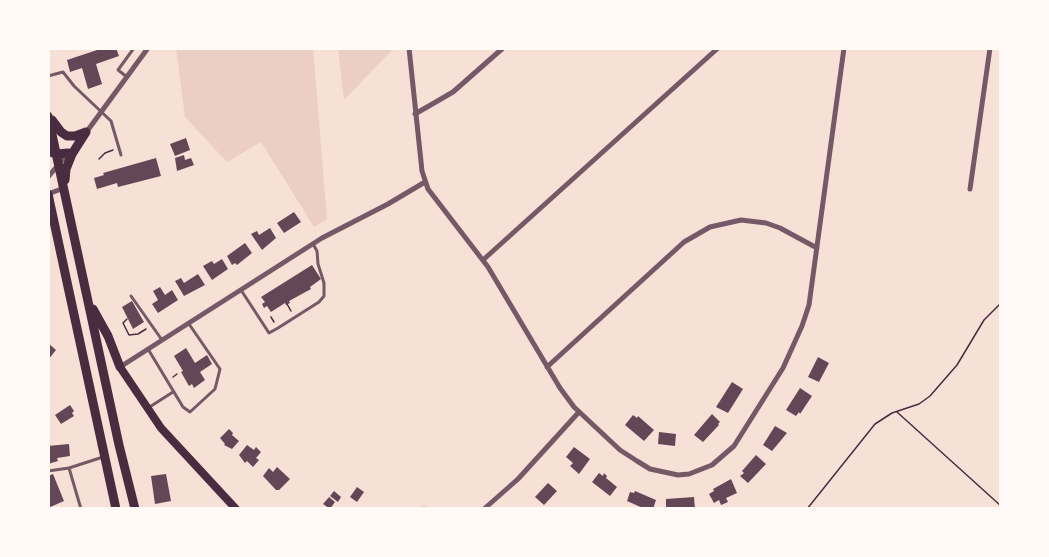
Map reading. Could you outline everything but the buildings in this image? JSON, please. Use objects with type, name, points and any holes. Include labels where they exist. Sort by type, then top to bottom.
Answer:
[{"type":"main road","points":[[48,115],[56,127],[67,136],[86,132]]},
{"type":"main road","points":[[48,115],[52,152],[59,165],[135,509]]},
{"type":"main road","points":[[64,188],[66,169],[72,154],[86,132]]},
{"type":"main road","points":[[52,152],[68,153]]},
{"type":"main road","points":[[48,194],[116,509]]},
{"type":"main road","points":[[88,300],[108,336],[120,367],[147,409],[181,452],[236,509]]},
{"type":"street","points":[[48,177],[86,132],[148,48]]},
{"type":"street","points":[[409,48],[422,171],[428,189],[483,260],[560,388],[579,412],[620,450],[650,469],[664,473],[689,474],[712,465],[724,456],[742,435],[792,350],[809,305],[844,48]]},
{"type":"street","points":[[415,114],[453,92],[503,48]]},
{"type":"street","points":[[483,260],[718,48]]},
{"type":"street","points":[[970,189],[990,48]]},
{"type":"street","points":[[120,367],[313,244],[425,182]]},
{"type":"street","points":[[48,194],[64,188]]},
{"type":"street","points":[[547,367],[684,242],[710,227],[741,220],[766,223],[817,248]]},
{"type":"street","points":[[484,509],[518,479],[579,412]]},
{"type":"lane","points":[[127,77],[118,70],[134,48]]},
{"type":"lane","points":[[48,76],[63,72],[100,113],[111,121],[121,155]]},
{"type":"lane","points":[[241,290],[269,333],[319,302],[324,296],[324,283],[318,264],[317,251],[313,244]]},
{"type":"lane","points":[[131,296],[162,340]]},
{"type":"lane","points":[[148,349],[183,406],[190,412],[215,389],[220,369],[189,324]]},
{"type":"lane","points":[[147,409],[174,392]]},
{"type":"lane","points":[[48,471],[69,468],[104,457]]},
{"type":"lane","points":[[69,468],[81,509]]},
{"type":"path","points":[[99,159],[105,153],[119,148]]},
{"type":"path","points":[[807,509],[863,436],[875,424],[897,412],[919,404],[930,396],[957,365],[984,320],[1001,303]]},
{"type":"path","points":[[287,304],[295,317]]},
{"type":"path","points":[[127,319],[123,323],[129,335],[136,335],[140,332]]},
{"type":"path","points":[[897,412],[1001,506]]},
{"type":"shaded area","points":[[176,48],[313,48],[327,219],[314,227],[261,142],[227,162],[185,117]]},
{"type":"shaded area","points":[[338,48],[394,48],[344,100]]}]
